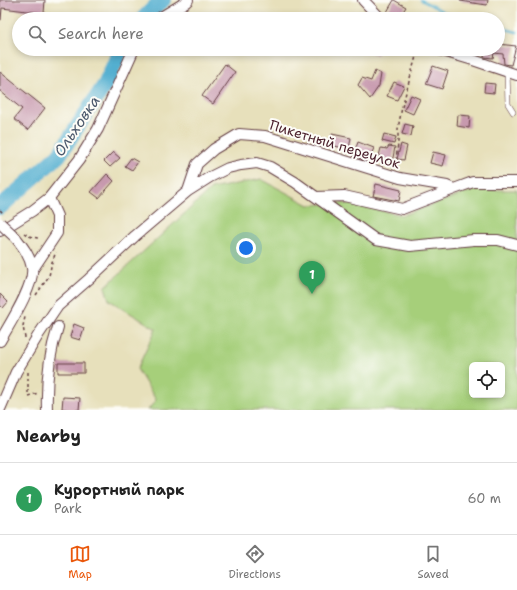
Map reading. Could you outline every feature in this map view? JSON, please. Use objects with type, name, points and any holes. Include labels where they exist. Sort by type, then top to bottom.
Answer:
[{"type":"street","points":[[170,12],[188,0]]},
{"type":"street","points":[[363,0],[374,12]]},
{"type":"street","points":[[0,231],[32,211],[49,198],[79,160],[98,129],[131,56]]},
{"type":"street","points":[[459,56],[517,75]]},
{"type":"street","name":"Пикетный переулок","points":[[188,191],[197,164],[214,149],[239,134],[265,136],[400,178],[447,186],[454,189]]},
{"type":"street","points":[[0,409],[16,372],[58,306],[135,236],[188,191],[228,168],[257,163],[270,167],[295,182],[376,240],[410,246],[474,240],[498,240],[517,245]]},
{"type":"street","points":[[316,197],[344,196],[402,209],[473,182],[517,182]]},
{"type":"street","points":[[0,341],[28,290],[33,269],[57,233],[56,216],[49,198]]},
{"type":"street","points":[[0,223],[19,235],[30,258],[33,269]]},
{"type":"street","points":[[47,410],[48,368],[58,326]]},
{"type":"lane","points":[[507,71],[508,104],[513,112]]},
{"type":"path","points":[[397,165],[398,129],[402,107],[416,56]]},
{"type":"path","points":[[19,235],[41,238]]},
{"type":"path","points":[[36,296],[48,276],[58,248]]},
{"type":"path","points":[[25,339],[23,326],[26,315]]},
{"type":"path","points":[[27,354],[28,396],[47,390]]},
{"type":"green space","points":[[261,179],[309,205],[343,203],[403,215],[474,190],[517,190],[517,410],[148,410],[156,400],[137,369],[156,329],[109,300],[105,287],[211,189]]},
{"type":"building","points":[[0,0],[45,0],[44,12],[2,8],[0,20]]},
{"type":"building","points":[[394,0],[406,7],[403,12],[387,12]]},
{"type":"building","points":[[460,0],[488,0],[487,5]]},
{"type":"building","points":[[505,45],[516,46],[511,65],[504,64],[503,56],[505,56]]},
{"type":"building","points":[[484,56],[493,56],[493,58]]},
{"type":"building","points":[[225,64],[235,72],[213,104],[202,96]]},
{"type":"building","points":[[433,66],[448,71],[442,89],[426,84]]},
{"type":"building","points":[[375,71],[381,74],[379,86],[370,99],[358,85],[362,78],[371,81]]},
{"type":"building","points":[[0,72],[45,108],[28,130],[14,119],[22,109],[0,91]]},
{"type":"building","points":[[394,82],[404,86],[397,100],[387,96]]},
{"type":"building","points":[[485,83],[495,84],[494,93],[484,92]]},
{"type":"building","points":[[411,95],[420,99],[413,114],[404,110]]},
{"type":"building","points":[[458,115],[470,116],[469,128],[457,126]]},
{"type":"building","points":[[405,124],[413,126],[411,136],[402,134]]},
{"type":"building","points":[[332,134],[351,138],[349,149],[329,145]]},
{"type":"building","points":[[384,134],[396,137],[394,144],[382,141]]},
{"type":"building","points":[[358,142],[374,148],[371,155],[377,157],[374,164],[353,156]]},
{"type":"building","points":[[401,144],[407,146],[404,160],[397,159]]},
{"type":"building","points":[[389,146],[395,147],[392,163],[378,160],[381,148],[387,149]]},
{"type":"building","points":[[113,152],[120,158],[110,167],[104,161]]},
{"type":"building","points":[[433,152],[446,155],[443,166],[430,163]]},
{"type":"building","points":[[131,158],[138,162],[132,170],[125,166]]},
{"type":"building","points":[[107,174],[114,181],[99,198],[91,192]]},
{"type":"building","points":[[376,184],[401,190],[399,201],[373,196]]},
{"type":"building","points":[[0,294],[8,302],[3,308],[0,305]]},
{"type":"building","points":[[74,324],[84,328],[80,340],[70,337]]},
{"type":"building","points":[[58,363],[84,363],[84,373],[58,373]]},
{"type":"building","points":[[63,397],[80,398],[79,410],[62,409]]},
{"type":"waterway","name":"Ольховка","points":[[150,12],[163,0]]},
{"type":"waterway","points":[[421,0],[444,12]]},
{"type":"waterway","points":[[505,29],[517,32]]},
{"type":"waterway","name":"Ольховка","points":[[0,207],[59,155],[106,83],[118,56]]},
{"type":"place","name":"Курортный парк","points":[[312,294]]}]
